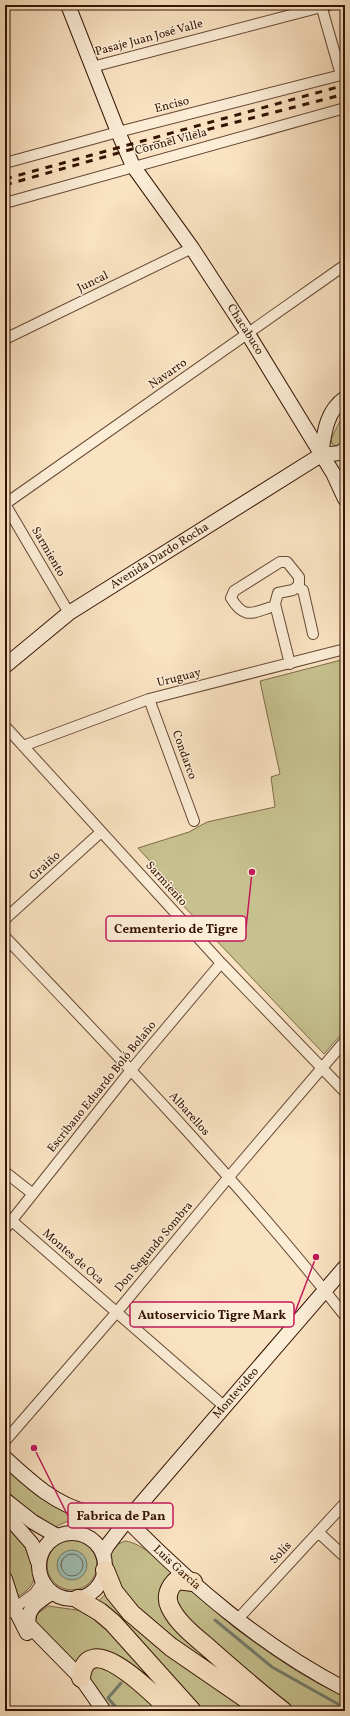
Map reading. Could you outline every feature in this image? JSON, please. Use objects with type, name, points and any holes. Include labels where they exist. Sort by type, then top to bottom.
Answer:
[{"type":"highway","points":[[104,1562],[114,1592],[131,1613],[172,1648],[264,1711]]},
{"type":"highway","points":[[193,1582],[177,1580],[172,1584],[168,1594],[170,1608],[189,1630],[242,1679],[283,1711]]},
{"type":"highway","points":[[78,1599],[100,1612],[113,1623],[192,1711]]},
{"type":"highway","points":[[80,1678],[82,1668],[86,1662],[99,1658],[112,1662],[133,1676],[171,1711]]},
{"type":"street","points":[[68,5],[118,132]]},
{"type":"street","points":[[324,6],[343,75]]},
{"type":"street","name":"Pasaje Juan José Valle","points":[[92,67],[324,6]]},
{"type":"street","name":"Enciso","points":[[5,162],[343,75]]},
{"type":"street","name":"Coronel Vilela","points":[[5,203],[345,108]]},
{"type":"street","name":"Chacabuco","points":[[118,132],[134,166],[192,248],[248,334],[333,473],[345,499]]},
{"type":"street","name":"Juncal","points":[[5,339],[192,248]]},
{"type":"street","name":"Navarro","points":[[5,504],[345,265]]},
{"type":"street","points":[[321,455],[324,431],[332,410],[345,398]]},
{"type":"street","name":"Avenida Dardo Rocha","points":[[5,666],[69,613],[321,455],[340,453],[345,449]]},
{"type":"street","name":"Sarmiento","points":[[5,504],[69,613]]},
{"type":"street","points":[[275,606],[247,614],[239,610],[231,598],[234,591],[283,561],[287,562],[299,577],[299,585],[297,588]]},
{"type":"street","points":[[290,664],[275,606],[278,593],[297,588],[303,590],[313,634]]},
{"type":"street","name":"Uruguay","points":[[23,746],[149,699],[345,650]]},
{"type":"street","name":"Condarco","points":[[149,699],[194,820]]},
{"type":"street","name":"Sarmiento","points":[[5,726],[221,963],[345,1092]]},
{"type":"street","name":"Graiño","points":[[5,919],[101,832]]},
{"type":"street","name":"Albarellos","points":[[5,938],[131,1070],[228,1178],[325,1290],[345,1316]]},
{"type":"street","name":"Escribano Eduardo Boló Bolaño","points":[[8,1225],[131,1070],[221,963]]},
{"type":"street","points":[[322,1068],[345,1041]]},
{"type":"street","name":"Don Segundo Sombra","points":[[5,1440],[116,1313],[322,1068]]},
{"type":"street","points":[[5,1172],[33,1194]]},
{"type":"street","name":"Montes de Oca","points":[[8,1225],[116,1313],[225,1408]]},
{"type":"street","name":"Montevideo","points":[[104,1562],[113,1537],[345,1267]]},
{"type":"street","name":"Luis García","points":[[5,1458],[31,1482],[69,1506],[87,1512],[114,1515],[127,1520],[193,1582],[237,1620],[295,1662],[345,1689]]},
{"type":"street","points":[[5,1500],[33,1522],[57,1536]]},
{"type":"street","name":"Solís","points":[[237,1620],[345,1503]]},
{"type":"street","points":[[5,1513],[32,1544],[38,1562],[40,1576],[47,1588],[60,1597],[68,1600],[78,1599],[93,1592],[99,1586],[104,1562],[100,1547],[89,1537],[73,1532],[57,1536],[44,1547],[38,1562]]},
{"type":"street","name":"Montevideo","points":[[89,1537],[105,1533],[127,1520]]},
{"type":"street","points":[[318,1532],[345,1557]]},
{"type":"street","points":[[113,1537],[124,1533],[130,1533],[146,1539]]},
{"type":"street","points":[[5,1579],[10,1611],[32,1639],[92,1696]]},
{"type":"street","points":[[47,1588],[32,1607],[28,1619],[29,1624],[80,1678],[104,1711]]},
{"type":"street","points":[[10,1611],[35,1593],[47,1588]]},
{"type":"street","points":[[10,1611],[32,1607]]},
{"type":"shaded area","points":[[345,411],[345,442],[335,446],[332,444],[331,439]]},
{"type":"shaded area","points":[[345,659],[345,1030],[324,1054],[177,899],[181,895],[138,848],[189,832],[207,822],[275,807],[271,777],[280,774],[260,681]]},
{"type":"shaded area","points":[[5,1464],[107,1521],[107,1524],[96,1528],[70,1521],[55,1527],[41,1519],[28,1510],[5,1489]]},
{"type":"shaded area","points":[[5,1521],[27,1543],[35,1574],[32,1584],[17,1597],[5,1559]]},
{"type":"shaded area","points":[[67,1540],[77,1540],[90,1547],[97,1560],[97,1570],[90,1583],[77,1590],[67,1590],[58,1586],[51,1579],[47,1570],[47,1560],[51,1551],[58,1544]]},
{"type":"shaded area","points":[[125,1541],[146,1550],[178,1578],[165,1586],[237,1688],[124,1598],[110,1564],[111,1552],[116,1545]]},
{"type":"shaded area","points":[[179,1585],[202,1599],[235,1628],[261,1647],[302,1674],[345,1696],[345,1711],[294,1711],[257,1683],[180,1616],[174,1590]]},
{"type":"shaded area","points":[[108,1592],[252,1711],[199,1711],[95,1604]]},
{"type":"shaded area","points":[[48,1606],[84,1611],[94,1615],[185,1711],[178,1711],[117,1662],[78,1666],[35,1622],[37,1614]]},
{"type":"shaded area","points":[[89,1663],[108,1665],[165,1711],[111,1711],[88,1683]]},
{"type":"water","points":[[72,1550],[83,1554],[87,1565],[83,1576],[72,1580],[61,1576],[57,1565],[61,1554]]},
{"type":"waterway","points":[[215,1620],[272,1667],[345,1708]]},
{"type":"waterway","points":[[119,1711],[108,1698],[121,1683]]},
{"type":"railway","points":[[5,179],[345,85]]},
{"type":"railway","points":[[5,185],[136,148],[345,94]]},
{"type":"place","name":"Cementerio de Tigre","points":[[252,872]]},
{"type":"place","name":"Autoservicio Tigre Mark","points":[[316,1257]]},
{"type":"place","name":"Fabrica de Pan","points":[[34,1448]]}]
